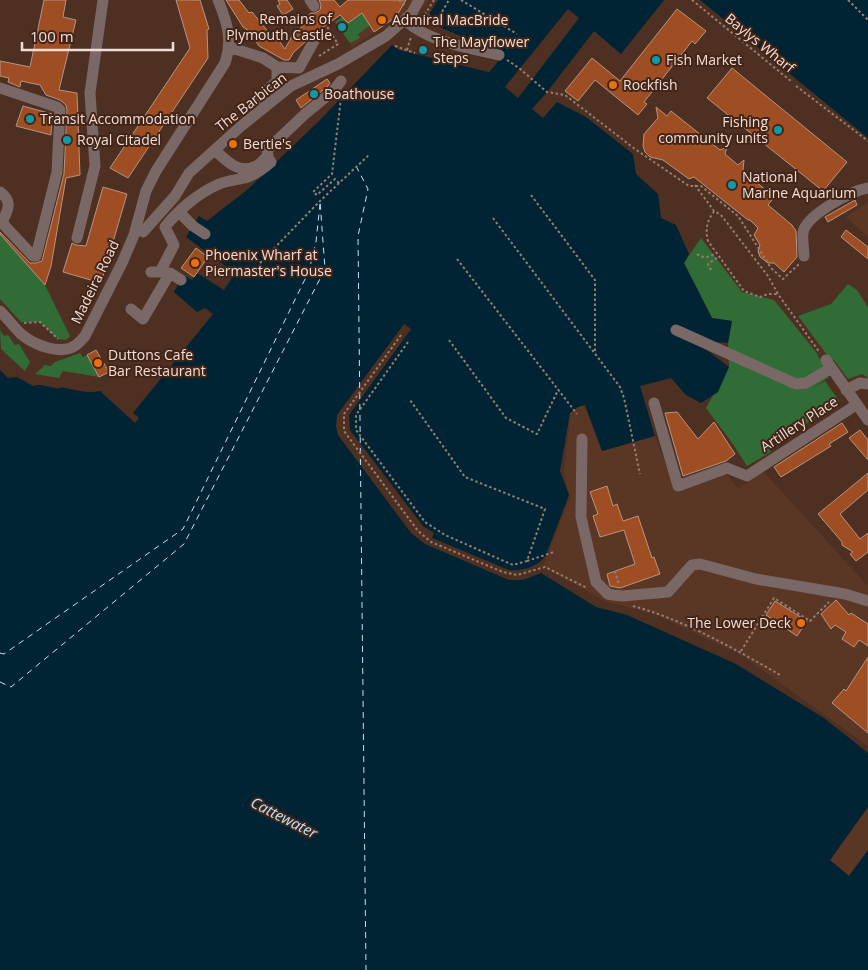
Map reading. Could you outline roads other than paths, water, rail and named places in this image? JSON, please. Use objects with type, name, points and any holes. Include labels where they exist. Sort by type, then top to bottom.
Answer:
[{"type":"street","points":[[78,238],[95,166],[90,93],[103,0]]},
{"type":"street","points":[[218,0],[227,22],[229,47],[263,58],[277,67],[299,68],[314,41]]},
{"type":"street","name":"The Barbican","points":[[143,232],[175,196],[189,173],[240,127],[291,86],[338,64],[409,24],[419,0]]},
{"type":"street","points":[[409,24],[455,45],[499,55]]},
{"type":"street","name":"Madeira Road","points":[[0,310],[22,334],[35,343],[57,349],[66,349],[76,346],[85,336],[134,235],[140,206],[146,191],[156,171],[225,63],[229,47]]},
{"type":"street","points":[[258,100],[277,81],[277,67]]},
{"type":"street","points":[[151,272],[160,272],[174,245],[165,226],[188,204],[217,185],[248,177],[271,162],[267,150],[305,114],[333,91],[341,81]]},
{"type":"street","points":[[0,88],[57,106],[60,110],[57,172],[36,256],[33,256],[4,226],[3,220],[8,202],[6,196],[0,192]]},
{"type":"street","points":[[215,150],[231,165],[242,169],[256,166],[268,156]]},
{"type":"street","points":[[804,256],[804,230],[810,219],[858,190],[868,188]]},
{"type":"street","points":[[179,212],[204,234]]},
{"type":"street","points":[[131,309],[143,319],[170,274],[181,280]]},
{"type":"street","points":[[676,330],[796,384],[806,383],[828,364],[868,420]]},
{"type":"street","points":[[846,390],[860,383],[868,384]]},
{"type":"street","name":"Artillery Place","points":[[654,403],[678,486],[727,468],[747,476],[856,405]]},
{"type":"street","points":[[582,439],[581,517],[596,582],[608,594],[622,596],[668,592],[692,565],[700,564],[756,579],[845,594],[868,601]]},
{"type":"water","name":"Cattewater","points":[[438,0],[664,0],[621,54],[594,31],[532,109],[543,118],[557,102],[586,117],[633,154],[636,174],[658,194],[661,218],[676,225],[689,254],[684,263],[712,318],[732,321],[728,343],[714,342],[704,348],[729,367],[718,392],[701,403],[686,395],[671,378],[640,386],[655,436],[602,451],[585,405],[578,407],[570,413],[560,471],[569,495],[546,555],[539,563],[520,570],[509,570],[432,538],[434,533],[423,526],[350,430],[349,415],[411,329],[404,324],[337,415],[336,426],[338,435],[411,533],[425,544],[509,580],[523,580],[541,573],[596,607],[627,615],[736,664],[824,718],[868,753],[868,807],[830,860],[849,876],[868,850],[868,970],[0,970],[0,370],[8,378],[17,377],[33,386],[62,387],[87,392],[100,391],[135,423],[139,418],[133,413],[213,314],[205,308],[197,312],[174,292],[183,275],[192,280],[197,273],[224,290],[235,273],[186,237],[199,216],[207,221],[247,190],[319,121],[392,45],[400,50],[489,72],[499,60],[497,52],[425,21]],"holes":[[[568,9],[579,18],[518,98],[505,87]]]},
{"type":"water","points":[[700,0],[868,0],[868,138]]},
{"type":"place","name":"Admiral MacBride","points":[[382,20]]},
{"type":"place","name":"Remains of Plymouth Castle","points":[[342,27]]},
{"type":"place","name":"The Mayflower Steps","points":[[423,50]]},
{"type":"place","name":"Fish Market","points":[[656,60]]},
{"type":"place","name":"Rockfish","points":[[613,85]]},
{"type":"place","name":"Boathouse","points":[[314,94]]},
{"type":"place","name":"Transit Accommodation","points":[[30,119]]},
{"type":"place","name":"Fishing community units","points":[[778,130]]},
{"type":"place","name":"Royal Citadel","points":[[67,140]]},
{"type":"place","name":"Bertie's","points":[[233,144]]},
{"type":"place","name":"National Marine Aquarium","points":[[732,185]]},
{"type":"place","name":"Phoenix Wharf at Piermaster's House","points":[[195,263]]},
{"type":"place","name":"Duttons Cafe Bar Restaurant","points":[[98,363]]},
{"type":"place","name":"The Lower Deck","points":[[801,623]]}]
